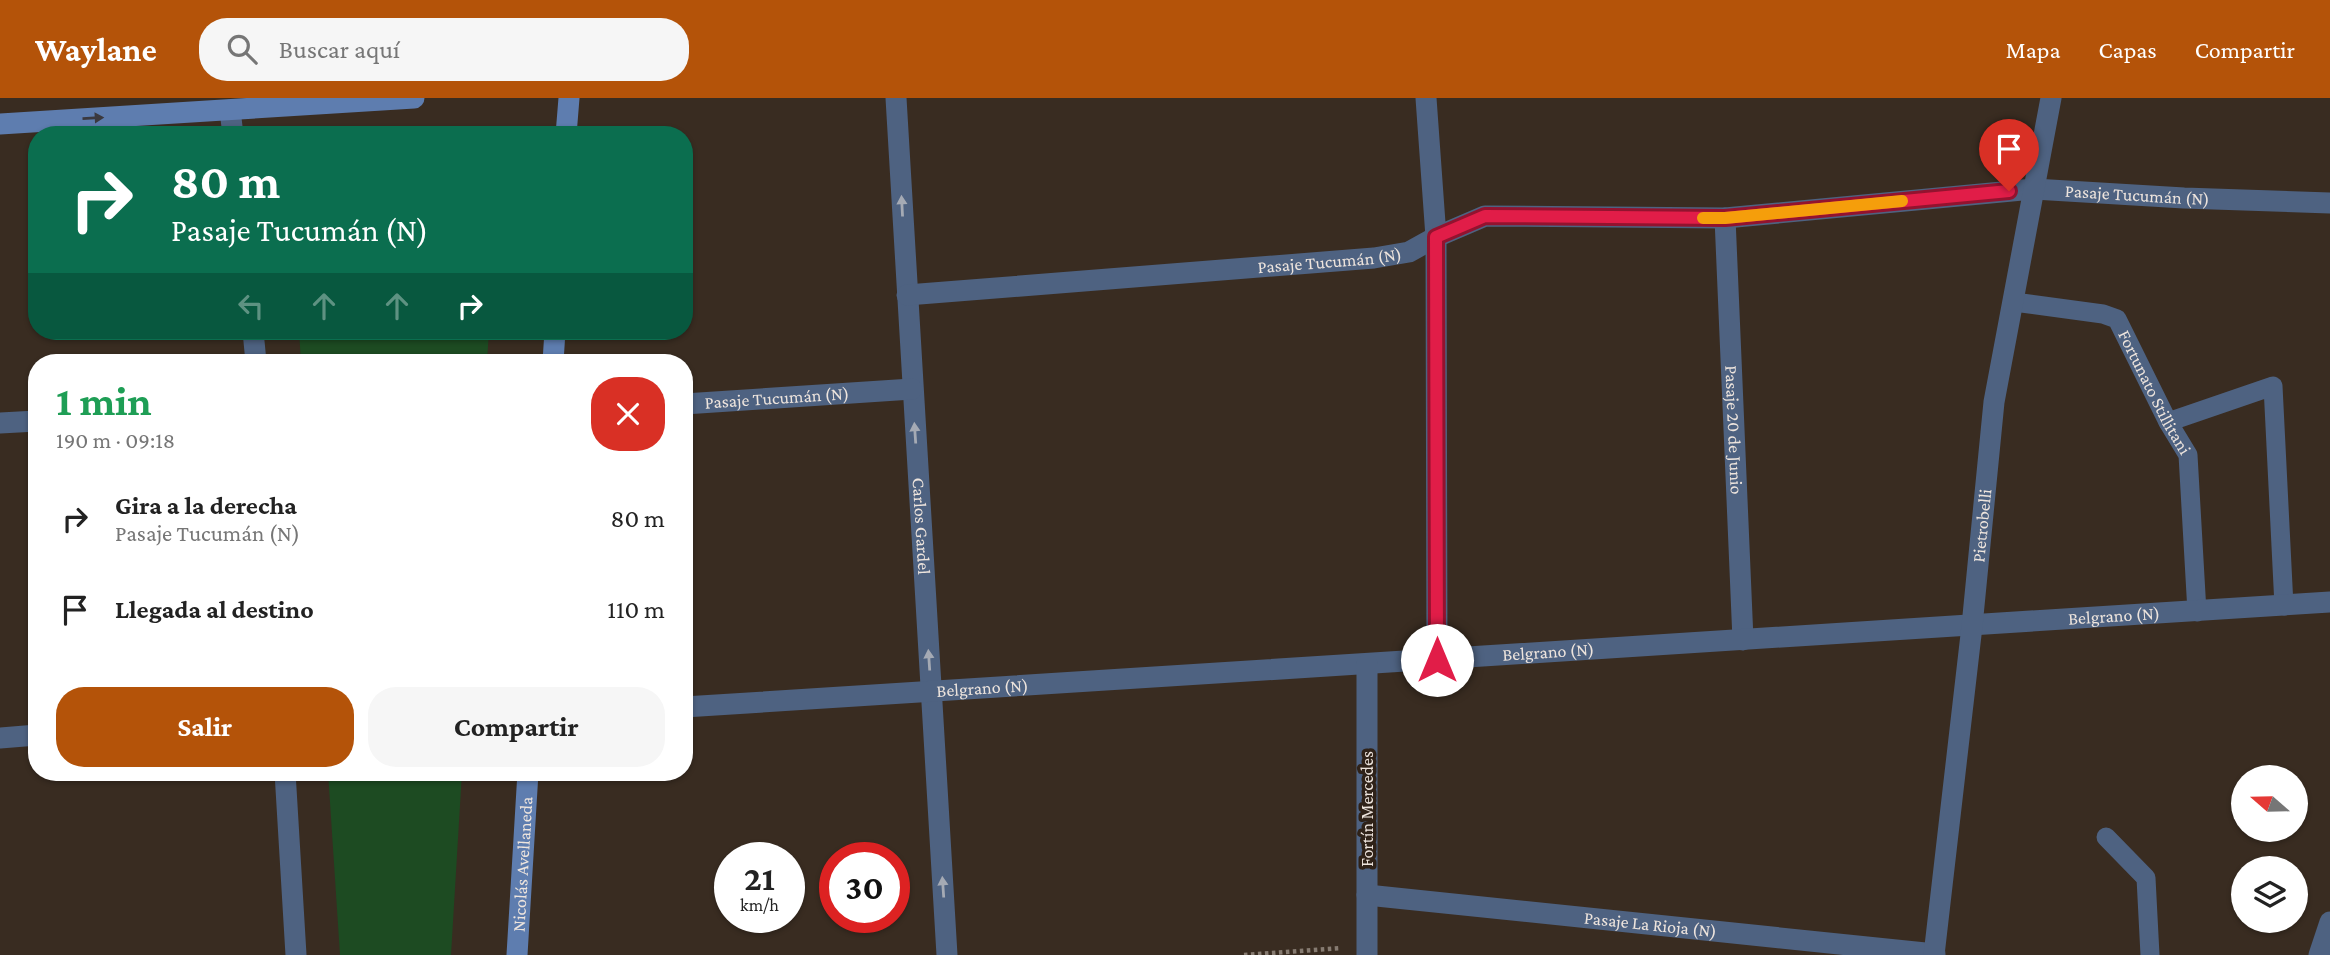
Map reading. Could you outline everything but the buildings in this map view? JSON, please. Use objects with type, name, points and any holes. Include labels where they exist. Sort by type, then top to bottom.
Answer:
[{"type":"street","points":[[0,124],[230,104],[414,98]]},
{"type":"street","points":[[567,126],[569,98]]},
{"type":"street","name":"Carlos Gardel","points":[[896,98],[947,955]]},
{"type":"street","points":[[1426,98],[1436,237],[1437,660]]},
{"type":"street","name":"Pietrobelli","points":[[1934,955],[1972,626],[1994,402],[2051,98]]},
{"type":"street","points":[[230,104],[232,126]]},
{"type":"street","name":"Pasaje Tucumán (N)","points":[[907,295],[1374,258],[1409,252],[1485,216],[1725,218],[2034,189],[2330,203]]},
{"type":"street","name":"Pasaje 20 de Junio","points":[[1725,218],[1743,640]]},
{"type":"street","name":"Pasaje Tucumán (N)","points":[[693,403],[912,389]]},
{"type":"street","points":[[0,423],[28,421]]},
{"type":"street","name":"Belgrano (N)","points":[[693,706],[2330,602]]},
{"type":"street","name":"Fortín Mercedes","points":[[1367,664],[1367,951]]},
{"type":"street","points":[[0,738],[28,736]]},
{"type":"street","points":[[286,781],[296,955]]},
{"type":"street","name":"Nicolás Avellaneda","points":[[517,955],[527,781]]},
{"type":"street","name":"Pasaje La Rioja (N)","points":[[1367,895],[1934,955]]},
{"type":"street","points":[[2319,955],[2330,922]]},
{"type":"lane","name":"Fortunato Stillitani","points":[[2014,302],[2103,314],[2117,319],[2168,422],[2188,454],[2197,611]]},
{"type":"lane","points":[[2168,422],[2273,386],[2284,606]]},
{"type":"lane","points":[[2106,837],[2146,878],[2150,955]]},
{"type":"path","points":[[1244,955],[1367,951]]},
{"type":"green space","points":[[300,340],[488,340],[488,354],[300,354]]},
{"type":"green space","points":[[329,781],[461,781],[451,955],[340,955]]},
{"type":"slow traffic","points":[[1703,218],[1902,201]]},
{"type":"route","points":[[1437,660],[1436,237],[1485,216],[1725,218],[2009,191]]}]
